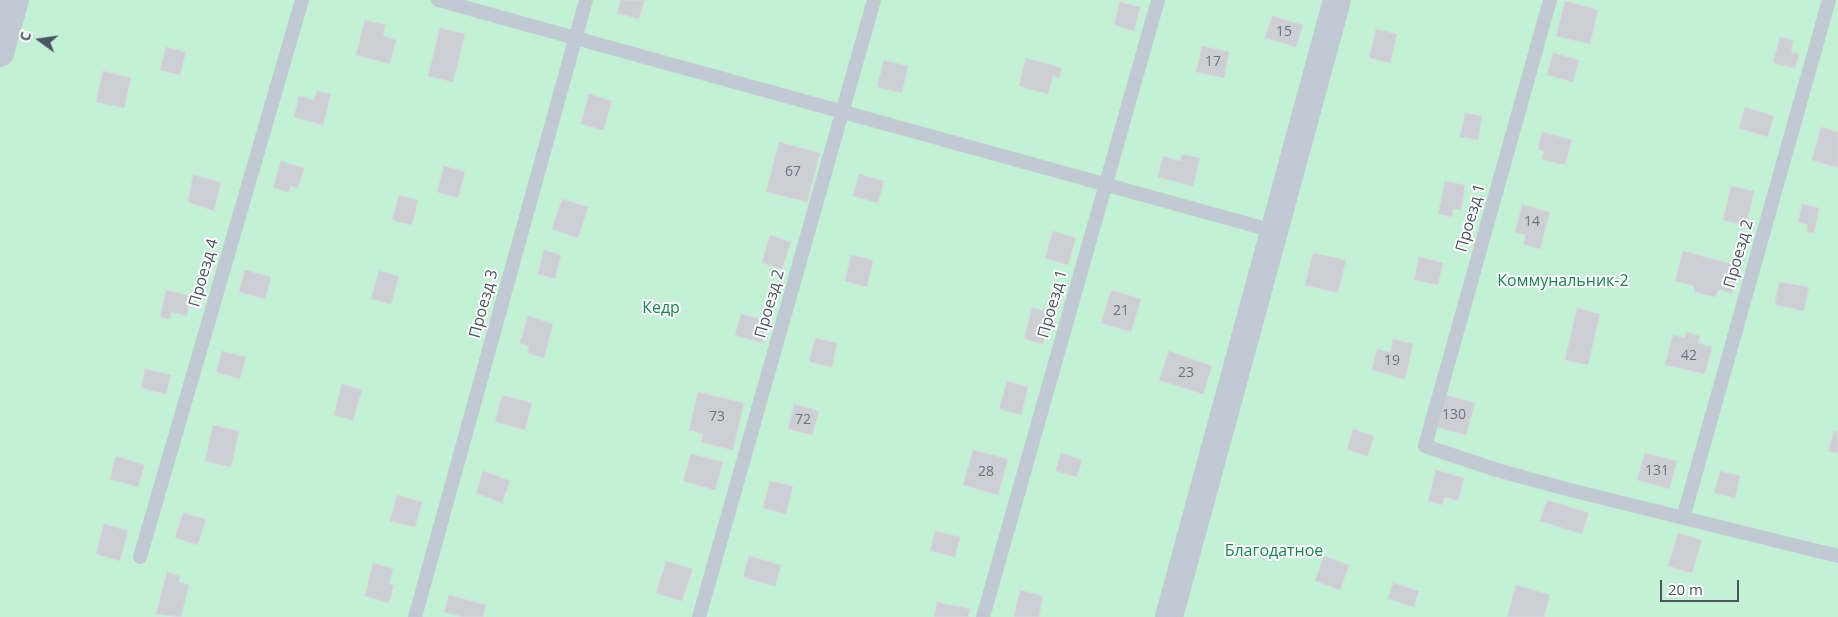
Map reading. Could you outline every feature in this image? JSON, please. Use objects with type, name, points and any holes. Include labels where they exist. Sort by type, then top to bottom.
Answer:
[{"type":"street","points":[[0,53],[15,0]]},
{"type":"street","points":[[1169,617],[1337,0]]},
{"type":"lane","name":"Проезд 4","points":[[140,557],[302,0]]},
{"type":"lane","points":[[438,0],[1274,231]]},
{"type":"lane","name":"Проезд 3","points":[[415,617],[586,0]]},
{"type":"lane","name":"Проезд 2","points":[[700,617],[874,0]]},
{"type":"lane","name":"Проезд 1","points":[[983,617],[1158,0]]},
{"type":"lane","name":"Проезд 1","points":[[1550,0],[1425,446],[1533,480],[1683,518]]},
{"type":"lane","name":"Проезд 2","points":[[1683,518],[1829,0]]},
{"type":"lane","points":[[1683,518],[1838,556]]},
{"type":"green space","name":"Кедр","points":[[0,0],[1838,0],[1838,617],[0,617]]},
{"type":"building","points":[[621,0],[645,0],[639,19],[617,13]]},
{"type":"building","points":[[1565,1],[1598,10],[1590,44],[1556,36]]},
{"type":"building","points":[[1120,2],[1140,7],[1134,31],[1114,25]]},
{"type":"building","points":[[1272,16],[1303,25],[1296,47],[1265,38]]},
{"type":"building","points":[[365,20],[386,25],[383,36],[396,40],[390,64],[356,55]]},
{"type":"building","points":[[440,28],[465,34],[453,82],[428,76]]},
{"type":"building","points":[[1376,29],[1397,34],[1390,63],[1369,58]]},
{"type":"building","points":[[1780,37],[1794,41],[1791,52],[1799,54],[1795,68],[1773,63]]},
{"type":"building","points":[[1202,46],[1229,52],[1224,78],[1196,72]]},
{"type":"building","points":[[166,47],[186,52],[180,75],[160,70]]},
{"type":"building","points":[[1553,53],[1579,60],[1573,82],[1547,75]]},
{"type":"building","points":[[1026,58],[1062,68],[1059,78],[1053,76],[1048,94],[1019,86]]},
{"type":"building","points":[[884,60],[908,66],[902,93],[877,87]]},
{"type":"building","points":[[103,71],[131,78],[124,108],[96,102]]},
{"type":"building","points":[[317,91],[331,94],[323,125],[294,117],[299,96],[314,100]]},
{"type":"building","points":[[589,94],[612,101],[603,130],[581,124]]},
{"type":"building","points":[[1745,107],[1774,116],[1768,137],[1739,128]]},
{"type":"building","points":[[1465,113],[1482,116],[1478,140],[1460,137]]},
{"type":"building","points":[[1821,127],[1838,132],[1838,168],[1812,160]]},
{"type":"building","points":[[1542,132],[1572,140],[1565,165],[1542,159],[1544,151],[1538,149]]},
{"type":"building","points":[[779,142],[820,153],[807,202],[766,192]]},
{"type":"building","points":[[1182,154],[1200,158],[1193,186],[1158,177],[1163,156],[1181,161]]},
{"type":"building","points":[[281,161],[304,168],[298,188],[291,186],[289,192],[273,188]]},
{"type":"building","points":[[444,166],[465,172],[458,198],[437,192]]},
{"type":"building","points":[[859,174],[884,181],[878,203],[853,196]]},
{"type":"building","points":[[193,175],[221,182],[214,211],[188,202]]},
{"type":"building","points":[[1445,181],[1465,185],[1461,210],[1453,209],[1452,217],[1438,214]]},
{"type":"building","points":[[1731,186],[1754,191],[1746,226],[1723,220]]},
{"type":"building","points":[[399,195],[418,200],[412,225],[392,220]]},
{"type":"building","points":[[562,199],[588,207],[578,238],[552,229]]},
{"type":"building","points":[[1802,204],[1819,208],[1814,233],[1807,232],[1808,225],[1798,222]]},
{"type":"building","points":[[1522,205],[1550,212],[1540,249],[1523,244],[1526,235],[1515,232]]},
{"type":"building","points":[[1053,231],[1076,238],[1068,265],[1045,258]]},
{"type":"building","points":[[770,235],[791,242],[782,269],[762,263]]},
{"type":"building","points":[[544,250],[561,255],[555,279],[538,274]]},
{"type":"building","points":[[1683,251],[1739,266],[1732,293],[1718,289],[1716,297],[1695,292],[1694,286],[1675,281]]},
{"type":"building","points":[[1313,253],[1346,260],[1338,293],[1305,285]]},
{"type":"building","points":[[851,255],[873,260],[867,287],[845,281]]},
{"type":"building","points":[[1419,257],[1443,263],[1438,285],[1414,280]]},
{"type":"building","points":[[245,270],[271,277],[265,299],[239,292]]},
{"type":"building","points":[[379,271],[399,276],[391,304],[371,299]]},
{"type":"building","points":[[1779,282],[1809,287],[1804,311],[1775,305]]},
{"type":"building","points":[[166,290],[191,296],[187,316],[171,312],[170,319],[160,317]]},
{"type":"building","points":[[1111,290],[1141,299],[1131,332],[1101,323]]},
{"type":"building","points":[[1032,308],[1051,312],[1043,344],[1024,339]]},
{"type":"building","points":[[1577,308],[1600,314],[1588,365],[1565,360]]},
{"type":"building","points":[[741,314],[768,321],[762,343],[735,335]]},
{"type":"building","points":[[528,316],[553,324],[544,358],[527,353],[529,346],[520,343]]},
{"type":"building","points":[[1686,332],[1700,336],[1698,343],[1712,347],[1705,374],[1665,365],[1673,335],[1685,338]]},
{"type":"building","points":[[815,338],[837,343],[832,367],[809,362]]},
{"type":"building","points":[[1393,339],[1413,344],[1405,379],[1372,370],[1377,349],[1390,352]]},
{"type":"building","points":[[222,351],[246,357],[240,379],[216,372]]},
{"type":"building","points":[[1169,351],[1212,366],[1203,394],[1159,380]]},
{"type":"building","points":[[145,369],[171,375],[166,394],[141,388]]},
{"type":"building","points":[[1007,381],[1028,387],[1021,415],[999,409]]},
{"type":"building","points":[[342,384],[362,390],[353,420],[334,415]]},
{"type":"building","points":[[698,392],[744,403],[733,450],[701,442],[703,434],[689,430]]},
{"type":"building","points":[[1442,394],[1475,403],[1466,435],[1433,426]]},
{"type":"building","points":[[502,395],[532,403],[525,430],[495,422]]},
{"type":"building","points":[[794,404],[819,411],[812,435],[788,429]]},
{"type":"building","points":[[213,425],[239,431],[231,467],[205,461]]},
{"type":"building","points":[[1353,429],[1374,436],[1368,456],[1347,450]]},
{"type":"building","points":[[1834,431],[1838,432],[1838,453],[1828,451]]},
{"type":"building","points":[[973,450],[1008,459],[998,495],[963,485]]},
{"type":"building","points":[[1061,453],[1082,460],[1077,477],[1056,471]]},
{"type":"building","points":[[1645,453],[1677,461],[1669,489],[1637,480]]},
{"type":"building","points":[[691,454],[723,462],[715,490],[683,481]]},
{"type":"building","points":[[116,456],[144,465],[138,487],[110,479]]},
{"type":"building","points":[[1436,470],[1464,478],[1458,501],[1445,497],[1442,505],[1428,501]]},
{"type":"building","points":[[483,471],[510,481],[502,503],[476,493]]},
{"type":"building","points":[[1720,471],[1740,476],[1735,498],[1714,493]]},
{"type":"building","points":[[770,481],[793,486],[786,514],[763,508]]},
{"type":"building","points":[[397,495],[422,502],[415,527],[390,521]]},
{"type":"building","points":[[1547,500],[1589,513],[1582,534],[1540,521]]},
{"type":"building","points":[[183,513],[206,519],[198,545],[175,538]]},
{"type":"building","points":[[104,524],[128,531],[120,561],[96,554]]},
{"type":"building","points":[[935,531],[960,537],[955,557],[930,551]]},
{"type":"building","points":[[1678,533],[1702,540],[1692,573],[1668,566]]},
{"type":"building","points":[[749,556],[781,565],[775,586],[743,577]]},
{"type":"building","points":[[1324,556],[1349,565],[1340,590],[1315,581]]},
{"type":"building","points":[[666,561],[693,569],[682,601],[656,593]]},
{"type":"building","points":[[373,563],[393,569],[389,584],[394,585],[389,603],[365,596]]},
{"type":"building","points":[[167,572],[180,576],[179,582],[189,585],[181,617],[156,614]]},
{"type":"building","points":[[1393,583],[1419,591],[1414,607],[1388,599]]},
{"type":"building","points":[[1516,585],[1550,595],[1544,617],[1507,617]]},
{"type":"building","points":[[1020,590],[1043,596],[1039,617],[1014,617]]},
{"type":"building","points":[[449,595],[486,605],[483,617],[463,617],[444,612]]},
{"type":"building","points":[[937,602],[970,609],[968,617],[934,617]]},
{"type":"park label","name":"Коммунальник-2","points":[[1563,281]]},
{"type":"park label","name":"Благодатное","points":[[1274,551]]}]
